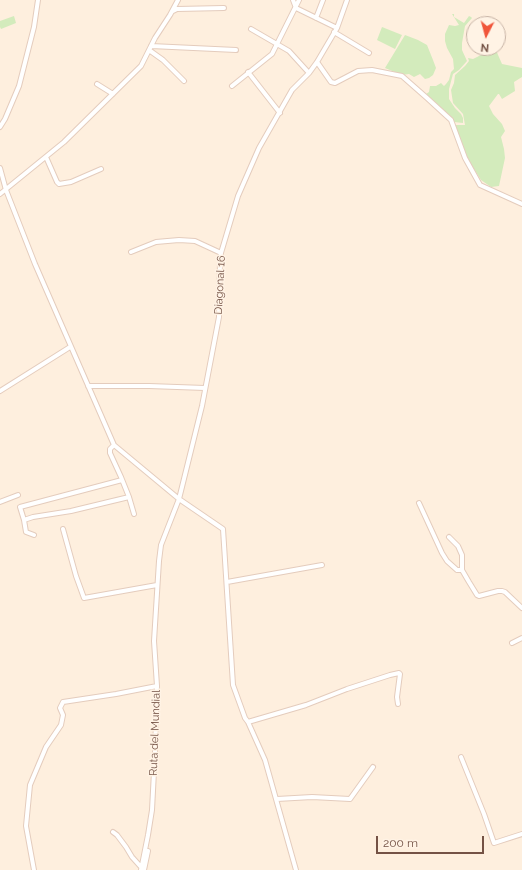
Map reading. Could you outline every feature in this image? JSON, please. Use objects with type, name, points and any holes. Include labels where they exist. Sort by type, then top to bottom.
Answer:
[{"type":"street","points":[[0,128],[19,86],[34,27],[38,0]]},
{"type":"street","points":[[0,194],[64,142],[141,66],[178,0]]},
{"type":"street","points":[[293,0],[296,8],[336,30],[369,53]]},
{"type":"street","points":[[232,86],[272,54],[299,0]]},
{"type":"street","points":[[316,18],[323,0]]},
{"type":"street","name":"Diagonal 16","points":[[156,594],[161,545],[179,499],[202,406],[219,317],[221,253],[238,196],[259,148],[292,90],[309,73],[317,62],[336,30],[347,0]]},
{"type":"street","points":[[171,12],[177,9],[224,8]]},
{"type":"street","points":[[251,29],[289,51],[309,73]]},
{"type":"street","points":[[150,48],[236,50]]},
{"type":"street","points":[[150,48],[184,81]]},
{"type":"street","points":[[317,62],[331,82],[335,83],[358,71],[372,70],[402,76],[451,120],[465,158],[480,185],[522,204]]},
{"type":"street","points":[[248,72],[280,113]]},
{"type":"street","points":[[97,84],[113,94]]},
{"type":"street","points":[[0,115],[5,119]]},
{"type":"street","points":[[46,157],[59,184],[71,182],[101,169]]},
{"type":"street","points":[[0,168],[6,190],[35,264],[114,445],[179,499],[223,529],[233,685],[245,718],[265,760],[296,870]]},
{"type":"street","points":[[132,252],[156,242],[179,240],[195,241],[221,253]]},
{"type":"street","points":[[0,391],[70,347]]},
{"type":"street","points":[[88,386],[205,388]]},
{"type":"street","points":[[114,445],[110,449],[110,453],[129,497],[134,514]]},
{"type":"street","points":[[34,535],[26,532],[20,507],[122,480]]},
{"type":"street","points":[[0,502],[18,495]]},
{"type":"street","points":[[24,520],[129,497]]},
{"type":"street","points":[[419,503],[442,553],[456,570],[462,570]]},
{"type":"street","points":[[63,529],[76,576],[84,598],[157,585]]},
{"type":"street","points":[[449,537],[458,546],[462,555],[462,570],[478,596],[498,590],[502,591],[522,608]]},
{"type":"street","points":[[226,582],[322,565]]},
{"type":"street","name":"Ruta del Mundial","points":[[142,869],[152,810],[155,752],[157,686],[154,641],[156,594]]},
{"type":"street","points":[[512,642],[522,638]]},
{"type":"street","points":[[248,722],[306,705],[347,689],[399,673],[398,704]]},
{"type":"street","points":[[34,870],[26,826],[30,785],[46,747],[61,725],[63,715],[60,708],[63,702],[157,686]]},
{"type":"street","points":[[461,757],[494,843],[522,834]]},
{"type":"street","points":[[277,799],[350,799],[373,767]]},
{"type":"street","points":[[113,832],[117,835],[142,869]]},
{"type":"green space","points":[[452,14],[464,23],[466,20],[462,50],[467,61],[453,74],[449,89],[449,99],[461,114],[463,123],[454,122],[426,94],[429,92],[430,86],[436,86],[441,83],[444,86],[449,80],[451,72],[454,69],[453,59],[445,41],[445,34],[449,25],[459,25]]},
{"type":"green space","points":[[14,16],[16,23],[1,29],[0,21]]},
{"type":"green space","points":[[382,27],[402,35],[395,49],[377,40]]},
{"type":"green space","points":[[405,35],[427,45],[436,68],[433,75],[429,78],[425,79],[420,74],[414,77],[409,74],[402,75],[385,68]]},
{"type":"green space","points":[[478,56],[498,56],[502,64],[522,68],[522,77],[514,82],[515,91],[502,99],[498,94],[489,106],[493,114],[502,124],[505,131],[501,137],[505,158],[499,186],[491,187],[481,180],[463,149],[455,125],[465,125],[463,114],[453,103],[451,90],[455,75],[469,61],[468,58],[473,59]]}]
